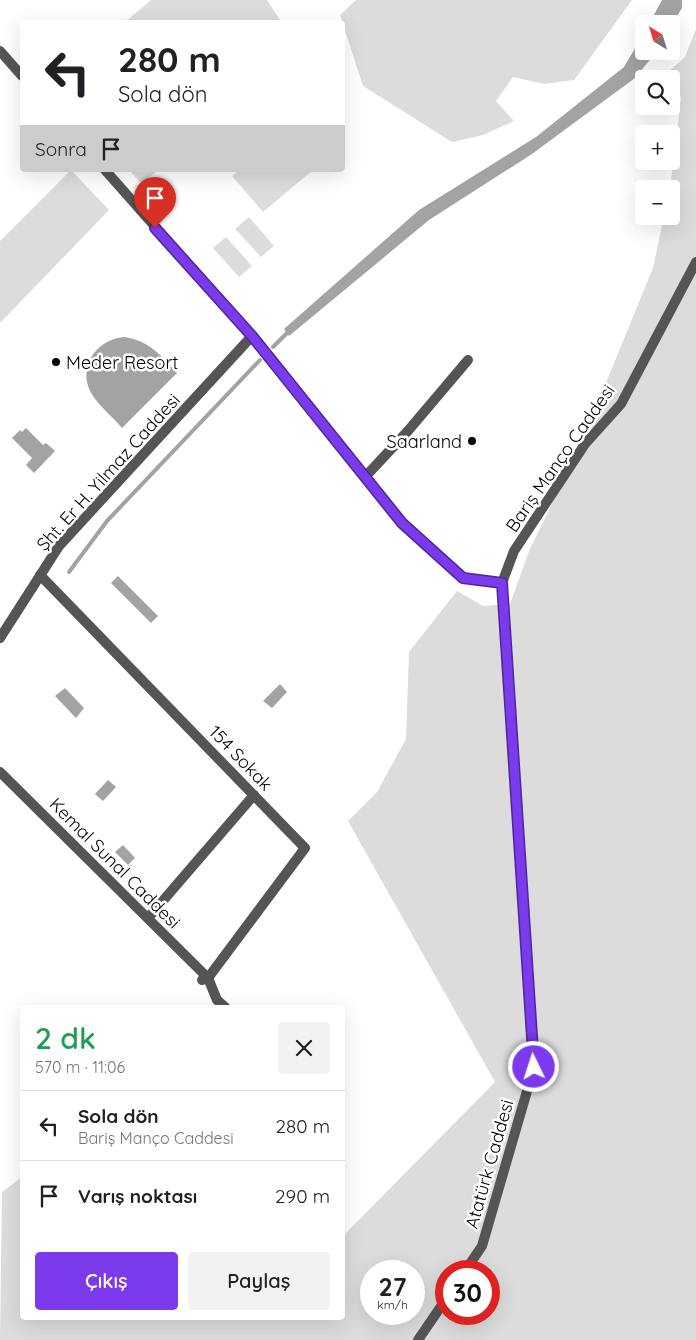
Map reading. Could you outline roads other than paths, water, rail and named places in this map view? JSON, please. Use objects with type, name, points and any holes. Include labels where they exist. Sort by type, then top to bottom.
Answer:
[{"type":"street","points":[[0,51],[20,74]]},
{"type":"street","points":[[107,172],[252,336],[402,523],[463,578],[502,583]]},
{"type":"street","name":"Bariş Manço Caddesi","points":[[502,583],[514,551],[585,444],[620,404],[696,262]]},
{"type":"street","name":"Şht. Er H. Yilmaz Caddesi","points":[[0,638],[59,546],[252,336]]},
{"type":"street","points":[[364,477],[408,432],[468,360]]},
{"type":"street","name":"154 Sokak","points":[[40,575],[305,848],[205,979]]},
{"type":"street","name":"Atatürk Caddesi","points":[[472,1260],[482,1246],[534,1067],[502,583]]},
{"type":"street","name":"Kemal Sunal Caddesi","points":[[0,772],[148,918],[205,979]]},
{"type":"street","points":[[148,918],[254,794]]},
{"type":"street","points":[[205,979],[217,1000],[223,1005]]},
{"type":"street","points":[[418,1340],[435,1315]]},
{"type":"waterway","points":[[273,347],[287,333]]},
{"type":"waterway","points":[[69,572],[107,521],[260,360]]},
{"type":"place","name":"Meder Resort","points":[[56,362]]},
{"type":"place","name":"Saarland","points":[[472,441]]}]
